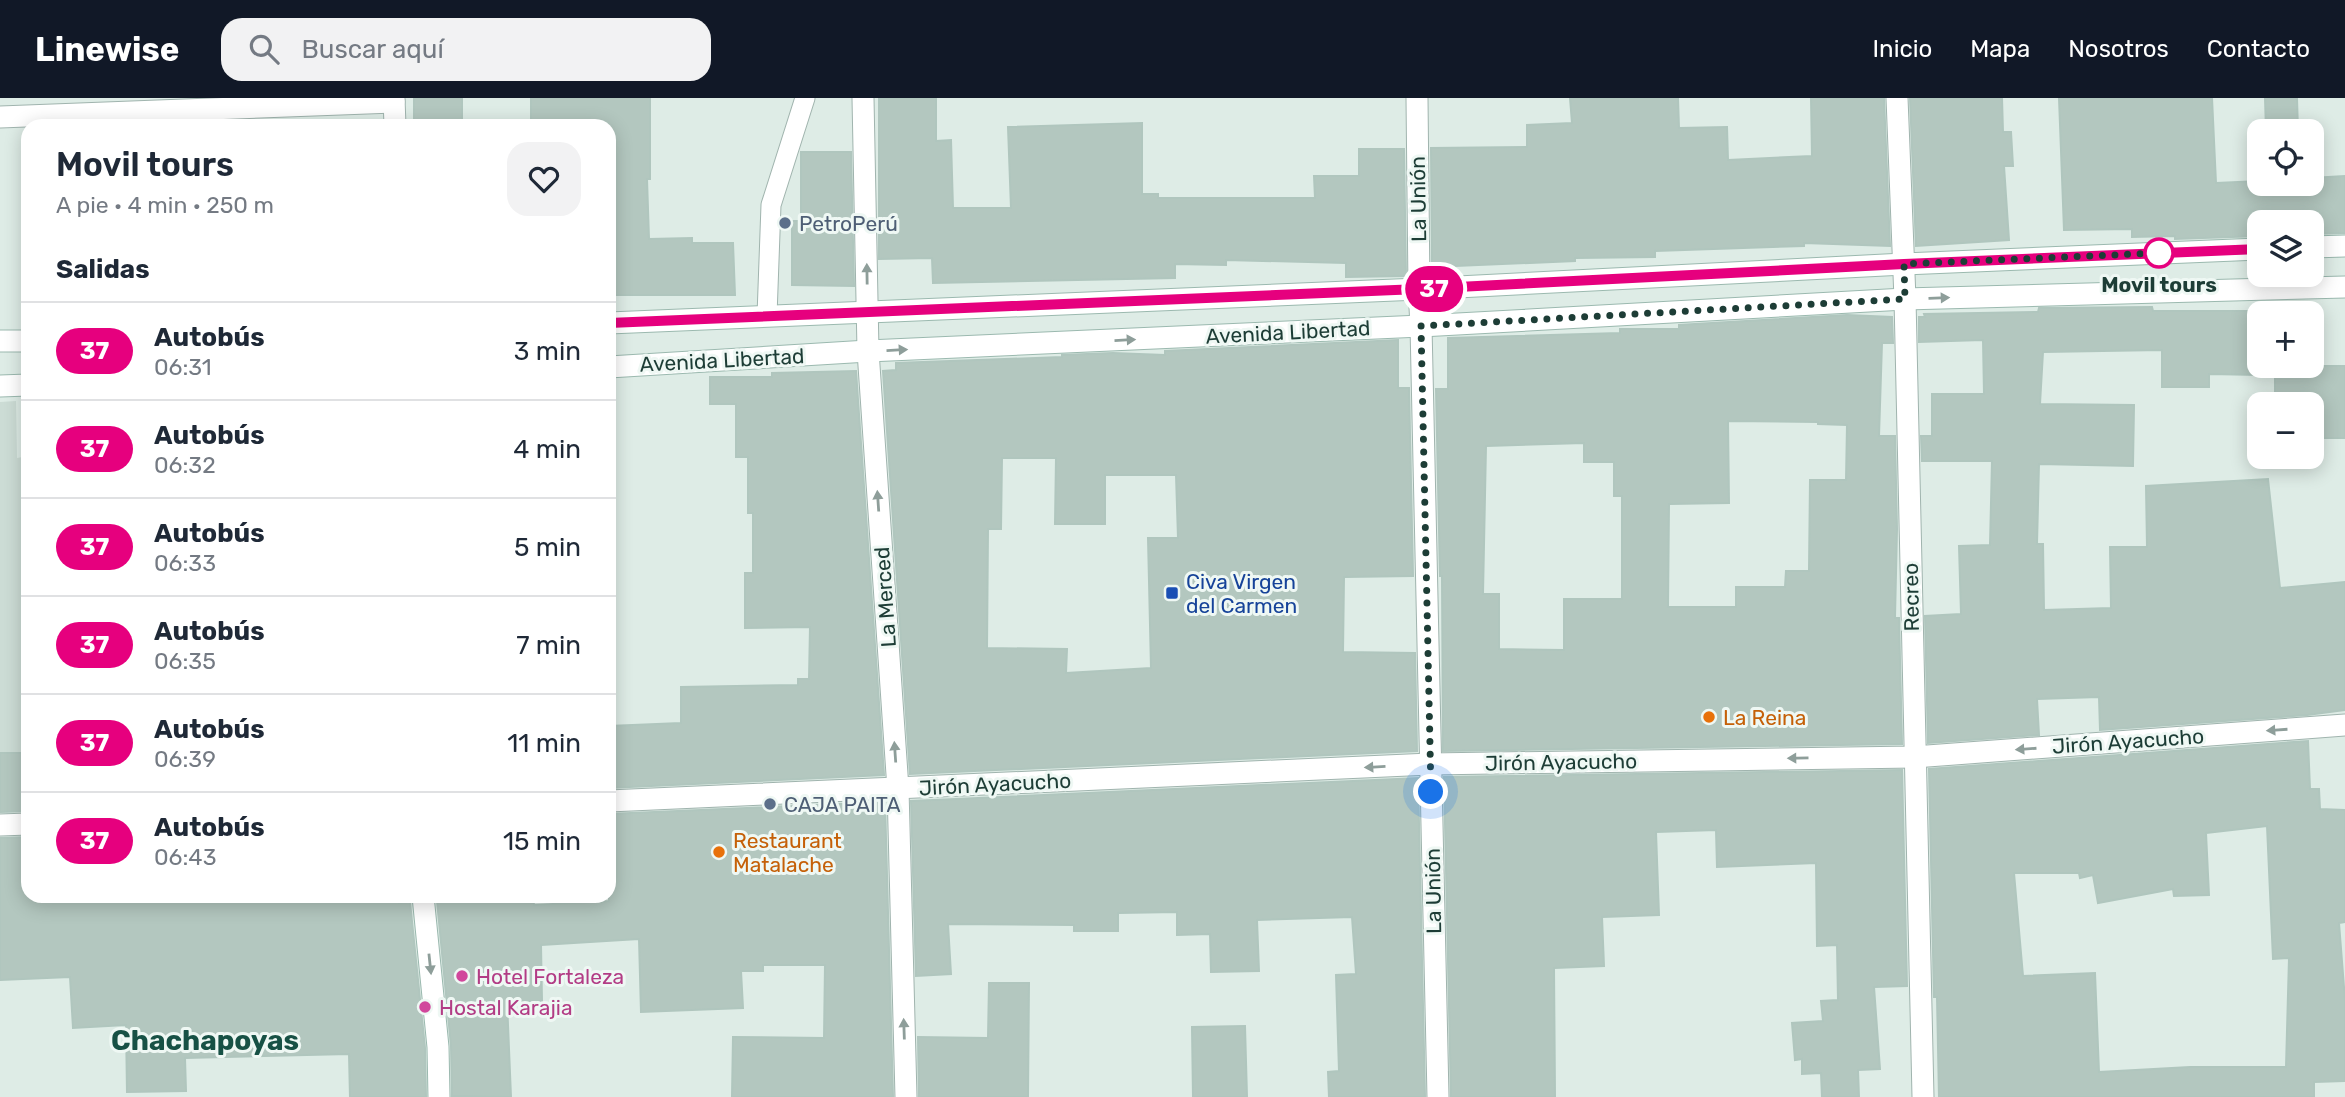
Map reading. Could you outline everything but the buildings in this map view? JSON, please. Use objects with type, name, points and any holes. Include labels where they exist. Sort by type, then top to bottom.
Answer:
[{"type":"street","name":"La Merced","points":[[863,98],[868,351],[898,789],[906,1097]]},
{"type":"street","name":"La Unión","points":[[1417,98],[1438,1097]]},
{"type":"street","name":"Recreo","points":[[1897,98],[1905,299],[1923,1097]]},
{"type":"street","points":[[0,117],[394,100],[395,119]]},
{"type":"street","points":[[2324,247],[2345,246]]},
{"type":"street","name":"Avenida Libertad","points":[[616,323],[1419,289],[2247,250]]},
{"type":"street","name":"Avenida Libertad","points":[[616,367],[868,351],[1421,326],[1905,299],[2345,287]]},
{"type":"street","points":[[0,341],[21,341]]},
{"type":"street","points":[[0,386],[21,385]]},
{"type":"street","name":"Jirón Ayacucho","points":[[616,801],[1430,764],[1914,757],[2345,725]]},
{"type":"street","points":[[0,825],[21,824]]},
{"type":"street","points":[[425,903],[438,1047],[439,1097]]},
{"type":"lane","points":[[767,316],[771,205],[804,98]]},
{"type":"shaded area","points":[[16,401],[17,458],[21,457],[21,810],[0,810],[0,402]]},
{"type":"bus line","name":"37","points":[[616,323],[1419,289],[2247,250]]},
{"type":"place","name":"PetroPerú","points":[[785,223]]},
{"type":"place","name":"Movil tours","points":[[2159,253]]},
{"type":"place","name":"Civa Virgen del Carmen","points":[[1172,593]]},
{"type":"place","name":"La Reina","points":[[1709,717]]},
{"type":"place","name":"CAJA PAITA","points":[[770,804]]},
{"type":"place","name":"Restaurant Matalache","points":[[719,852]]},
{"type":"place","name":"Hotel Fortaleza","points":[[462,976]]},
{"type":"place","name":"Hostal Karajia","points":[[425,1007]]},
{"type":"district","name":"Chachapoyas","points":[[205,1040]]},
{"type":"route","points":[[1431,792],[1421,326],[1905,299],[1904,264],[2159,253]]}]
